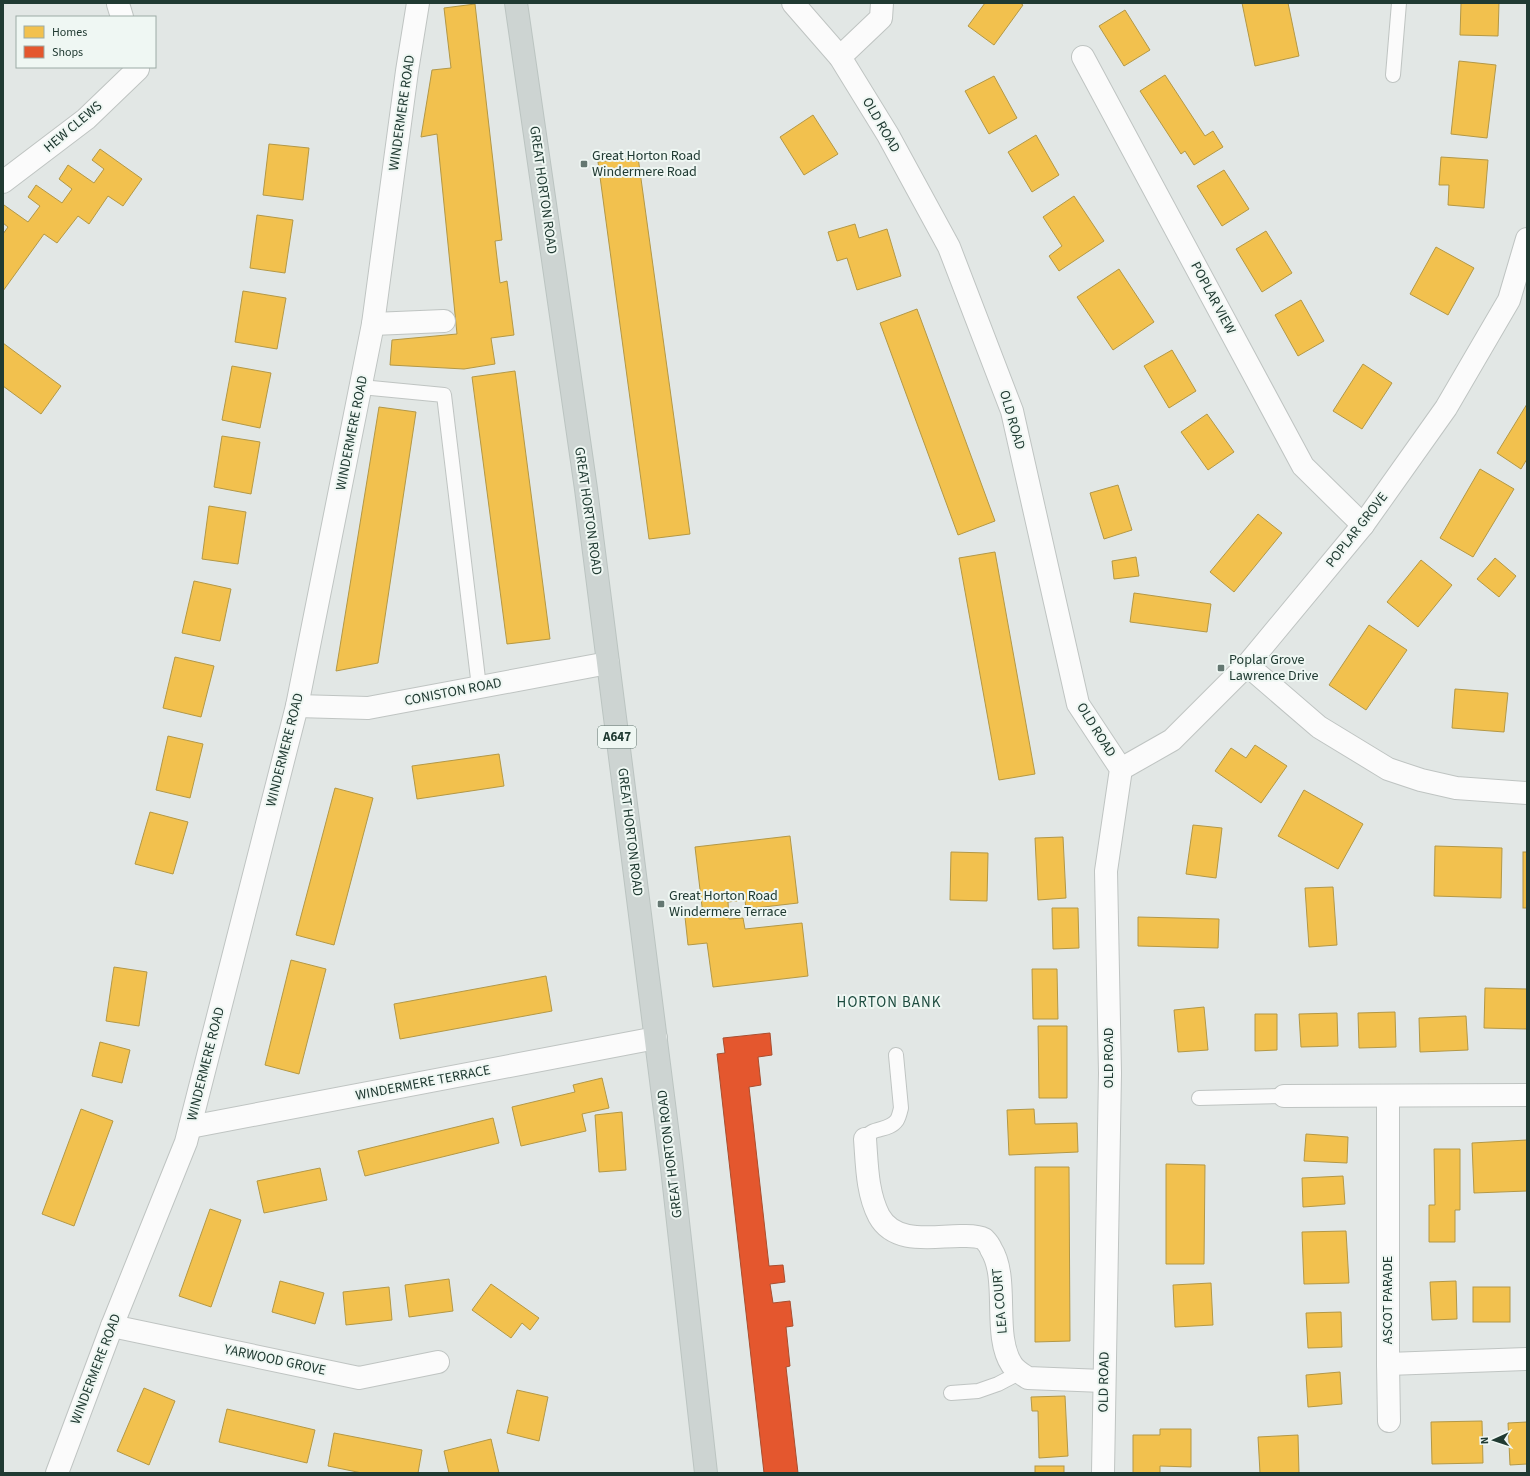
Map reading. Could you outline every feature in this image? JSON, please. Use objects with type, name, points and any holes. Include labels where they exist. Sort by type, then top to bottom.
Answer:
[{"type":"main road","name":"GREAT HORTON ROAD","points":[[516,3],[586,489],[671,1159],[706,1473]]},
{"type":"street","name":"WINDERMERE ROAD","points":[[57,1473],[112,1326],[186,1142],[297,706],[373,324],[407,71],[418,3]]},
{"type":"street","name":"OLD ROAD","points":[[793,3],[840,56],[888,135],[949,247],[1012,411],[1078,704],[1121,769],[1106,871],[1110,1073],[1102,1473]]},
{"type":"street","points":[[840,56],[881,18],[882,3]]},
{"type":"street","name":"POPLAR VIEW","points":[[1083,57],[1303,466],[1362,525]]},
{"type":"street","name":"HEW CLEWS","points":[[3,182],[86,119],[138,68]]},
{"type":"street","name":"POPLAR GROVE","points":[[1121,769],[1172,740],[1247,665],[1362,525],[1446,408],[1509,300],[1527,239]]},
{"type":"street","points":[[373,324],[444,321]]},
{"type":"street","name":"CONISTON ROAD","points":[[297,706],[368,708],[608,663]]},
{"type":"street","points":[[1247,665],[1319,727],[1388,769],[1421,780],[1456,788],[1527,793]]},
{"type":"street","name":"WINDERMERE TERRACE","points":[[190,1127],[656,1038]]},
{"type":"street","points":[[1284,1096],[1527,1095]]},
{"type":"street","name":"ASCOT PARADE","points":[[1388,1096],[1388,1364],[1527,1359]]},
{"type":"street","name":"LEA COURT","points":[[865,1139],[870,1191],[880,1217],[891,1231],[903,1236],[913,1237],[972,1236],[983,1239],[992,1249],[997,1264],[1003,1336],[1011,1364],[1019,1373]]},
{"type":"street","name":"YARWOOD GROVE","points":[[112,1326],[359,1378],[438,1362]]},
{"type":"street","points":[[1388,1364],[1389,1421]]},
{"type":"street","points":[[1019,1373],[1028,1378],[1104,1381]]},
{"type":"lane","points":[[1393,75],[1399,3]]},
{"type":"lane","points":[[361,387],[444,395],[479,687]]},
{"type":"lane","points":[[865,1139],[872,1131],[894,1124],[899,1115],[901,1108],[896,1055]]},
{"type":"lane","points":[[1199,1098],[1284,1096]]},
{"type":"lane","points":[[951,1393],[978,1391],[998,1384],[1019,1373]]},
{"type":"building: Homes","points":[[985,3],[1020,3],[1023,5],[994,45],[968,26]]},
{"type":"building: Homes","points":[[1242,3],[1288,3],[1299,56],[1255,66]]},
{"type":"building: Homes","points":[[1461,3],[1499,3],[1498,36],[1460,35]]},
{"type":"building: Homes","points":[[475,4],[502,240],[495,241],[500,283],[507,281],[514,335],[491,338],[495,364],[464,369],[390,365],[392,340],[457,334],[437,134],[421,137],[432,70],[451,68],[444,8]]},
{"type":"building: Homes","points":[[1125,10],[1150,50],[1124,66],[1099,26]]},
{"type":"building: Homes","points":[[1459,61],[1496,65],[1487,138],[1451,134]]},
{"type":"building: Homes","points":[[1165,75],[1205,136],[1213,131],[1223,147],[1194,165],[1185,151],[1181,154],[1140,91]]},
{"type":"building: Homes","points":[[994,76],[1017,118],[989,134],[965,91]]},
{"type":"building: Homes","points":[[813,115],[838,154],[804,175],[780,137]]},
{"type":"building: Homes","points":[[1036,135],[1059,175],[1032,192],[1008,152]]},
{"type":"building: Homes","points":[[269,144],[309,148],[303,200],[263,195]]},
{"type":"building: Homes","points":[[100,149],[142,179],[123,206],[108,196],[89,224],[78,216],[57,243],[44,234],[3,291],[3,234],[8,227],[3,223],[3,206],[4,205],[28,222],[40,206],[28,197],[36,185],[62,203],[72,189],[59,179],[68,165],[94,183],[104,169],[92,160]]},
{"type":"building: Homes","points":[[638,157],[690,534],[649,539],[598,162]]},
{"type":"building: Homes","points":[[1441,157],[1488,160],[1484,208],[1448,205],[1449,185],[1439,185]]},
{"type":"building: Homes","points":[[1224,170],[1249,209],[1222,226],[1197,186]]},
{"type":"building: Homes","points":[[1074,196],[1104,241],[1059,271],[1049,256],[1062,246],[1043,217]]},
{"type":"building: Homes","points":[[257,215],[293,220],[285,273],[250,268]]},
{"type":"building: Homes","points":[[855,224],[859,238],[887,229],[901,276],[857,290],[847,258],[837,261],[828,232]]},
{"type":"building: Homes","points":[[1266,231],[1292,273],[1262,292],[1236,249]]},
{"type":"building: Homes","points":[[1436,247],[1474,268],[1448,315],[1410,294]]},
{"type":"building: Homes","points":[[1119,269],[1154,322],[1113,350],[1077,297]]},
{"type":"building: Homes","points":[[243,291],[286,298],[277,349],[235,342]]},
{"type":"building: Homes","points":[[1301,300],[1324,341],[1298,356],[1275,315]]},
{"type":"building: Homes","points":[[917,309],[995,521],[958,535],[880,323]]},
{"type":"building: Homes","points":[[3,343],[61,386],[41,414],[3,386]]},
{"type":"building: Homes","points":[[1172,350],[1196,391],[1169,408],[1144,366]]},
{"type":"building: Homes","points":[[1363,364],[1392,383],[1362,429],[1333,411]]},
{"type":"building: Homes","points":[[232,366],[271,373],[260,428],[222,420]]},
{"type":"building: Homes","points":[[515,371],[550,639],[507,644],[472,377]]},
{"type":"building: Homes","points":[[1527,404],[1527,459],[1521,469],[1497,453]]},
{"type":"building: Homes","points":[[379,407],[416,412],[378,663],[336,671]]},
{"type":"building: Homes","points":[[1207,414],[1234,452],[1208,470],[1181,432]]},
{"type":"building: Homes","points":[[222,436],[260,442],[251,494],[214,487]]},
{"type":"building: Homes","points":[[1480,469],[1514,489],[1473,557],[1440,538]]},
{"type":"building: Homes","points":[[1118,485],[1132,530],[1104,539],[1090,493]]},
{"type":"building: Homes","points":[[209,506],[246,512],[238,564],[202,559]]},
{"type":"building: Homes","points":[[1258,514],[1282,533],[1234,592],[1210,572]]},
{"type":"building: Homes","points":[[995,552],[1035,774],[999,780],[959,558]]},
{"type":"building: Homes","points":[[1136,557],[1139,576],[1114,579],[1112,561]]},
{"type":"building: Homes","points":[[1495,558],[1516,576],[1499,597],[1477,579]]},
{"type":"building: Homes","points":[[1421,560],[1452,585],[1418,627],[1387,602]]},
{"type":"building: Homes","points":[[194,581],[231,589],[220,641],[182,633]]},
{"type":"building: Homes","points":[[1134,593],[1211,604],[1207,632],[1130,622]]},
{"type":"building: Homes","points":[[1369,625],[1407,650],[1366,710],[1329,685]]},
{"type":"building: Homes","points":[[175,657],[214,666],[201,717],[163,708]]},
{"type":"building: Homes","points":[[1455,689],[1508,693],[1504,732],[1452,728]]},
{"type":"building: Homes","points":[[168,736],[203,744],[190,798],[156,790]]},
{"type":"building: Homes","points":[[1255,745],[1287,766],[1261,803],[1215,771],[1231,748],[1246,758]]},
{"type":"building: Homes","points":[[499,754],[504,786],[417,799],[412,766]]},
{"type":"building: Homes","points":[[335,788],[373,798],[334,945],[296,935]]},
{"type":"building: Homes","points":[[1304,790],[1363,824],[1338,869],[1278,836]]},
{"type":"building: Homes","points":[[150,812],[188,822],[173,874],[135,864]]},
{"type":"building: Homes","points":[[1193,825],[1222,828],[1216,878],[1186,874]]},
{"type":"building: Homes","points":[[790,836],[798,903],[746,909],[745,900],[728,902],[729,919],[743,918],[745,929],[802,923],[808,976],[713,987],[707,943],[688,945],[685,917],[703,915],[695,847]]},
{"type":"building: Homes","points":[[1063,837],[1066,898],[1038,900],[1035,838]]},
{"type":"building: Homes","points":[[1435,846],[1502,848],[1501,898],[1434,896]]},
{"type":"building: Homes","points":[[951,852],[988,853],[987,901],[950,900]]},
{"type":"building: Homes","points":[[1523,852],[1527,852],[1527,908],[1523,908]]},
{"type":"building: Homes","points":[[1333,887],[1337,945],[1309,947],[1305,888]]},
{"type":"building: Homes","points":[[1052,908],[1078,908],[1079,948],[1053,949]]},
{"type":"building: Homes","points":[[1138,917],[1219,919],[1218,948],[1138,946]]},
{"type":"building: Homes","points":[[291,960],[326,969],[299,1074],[265,1065]]},
{"type":"building: Homes","points":[[114,967],[147,972],[139,1026],[106,1021]]},
{"type":"building: Homes","points":[[1032,969],[1057,969],[1058,1019],[1033,1019]]},
{"type":"building: Homes","points":[[546,976],[552,1011],[400,1039],[394,1004]]},
{"type":"building: Homes","points":[[1485,988],[1527,989],[1527,1029],[1484,1028]]},
{"type":"building: Homes","points":[[1204,1007],[1208,1050],[1178,1052],[1174,1010]]},
{"type":"building: Homes","points":[[1395,1012],[1396,1047],[1359,1048],[1358,1013]]},
{"type":"building: Homes","points":[[1337,1013],[1338,1046],[1301,1047],[1299,1014]]},
{"type":"building: Homes","points":[[1255,1014],[1277,1014],[1277,1050],[1255,1051]]},
{"type":"building: Homes","points":[[1466,1016],[1468,1050],[1420,1052],[1419,1018]]},
{"type":"building: Homes","points":[[1038,1026],[1067,1026],[1067,1098],[1039,1098]]},
{"type":"building: Homes","points":[[100,1042],[130,1050],[122,1083],[92,1076]]},
{"type":"building: Homes","points":[[602,1078],[609,1108],[582,1114],[586,1131],[521,1146],[512,1107],[575,1092],[573,1085]]},
{"type":"building: Homes","points":[[81,1109],[113,1121],[74,1226],[42,1214]]},
{"type":"building: Homes","points":[[1034,1109],[1035,1124],[1077,1123],[1078,1152],[1009,1155],[1007,1110]]},
{"type":"building: Homes","points":[[622,1112],[626,1170],[599,1172],[595,1115]]},
{"type":"building: Homes","points":[[493,1118],[499,1143],[365,1176],[358,1151]]},
{"type":"building: Homes","points":[[1306,1134],[1348,1137],[1347,1163],[1304,1161]]},
{"type":"building: Homes","points":[[1527,1140],[1527,1191],[1474,1193],[1472,1143]]},
{"type":"building: Homes","points":[[1434,1149],[1460,1149],[1460,1210],[1455,1210],[1455,1242],[1429,1242],[1429,1205],[1435,1205]]},
{"type":"building: Homes","points":[[1166,1164],[1205,1165],[1204,1264],[1166,1264]]},
{"type":"building: Homes","points":[[1035,1167],[1069,1167],[1070,1341],[1035,1342]]},
{"type":"building: Homes","points":[[320,1168],[327,1200],[264,1213],[257,1181]]},
{"type":"building: Homes","points":[[1343,1176],[1345,1204],[1303,1207],[1302,1178]]},
{"type":"building: Homes","points":[[210,1209],[241,1220],[211,1307],[179,1296]]},
{"type":"building: Homes","points":[[1346,1231],[1349,1283],[1304,1284],[1302,1232]]},
{"type":"building: Homes","points":[[449,1279],[453,1311],[409,1317],[405,1285]]},
{"type":"building: Homes","points":[[280,1281],[324,1293],[315,1324],[272,1312]]},
{"type":"building: Homes","points":[[1456,1281],[1457,1319],[1432,1320],[1430,1282]]},
{"type":"building: Homes","points":[[1211,1283],[1213,1325],[1175,1327],[1173,1285]]},
{"type":"building: Homes","points":[[491,1284],[539,1318],[530,1330],[522,1323],[511,1338],[472,1310]]},
{"type":"building: Homes","points":[[389,1287],[392,1320],[346,1325],[343,1292]]},
{"type":"building: Homes","points":[[1473,1287],[1510,1287],[1510,1322],[1473,1322]]},
{"type":"building: Homes","points":[[1341,1312],[1342,1347],[1308,1348],[1306,1313]]},
{"type":"building: Homes","points":[[1340,1372],[1342,1404],[1308,1407],[1306,1375]]},
{"type":"building: Homes","points":[[144,1388],[175,1401],[149,1465],[117,1451]]},
{"type":"building: Homes","points":[[517,1390],[548,1397],[539,1441],[507,1433]]},
{"type":"building: Homes","points":[[1065,1396],[1068,1456],[1039,1458],[1038,1411],[1032,1411],[1031,1397]]},
{"type":"building: Homes","points":[[227,1409],[315,1430],[307,1463],[219,1442]]},
{"type":"building: Homes","points":[[1482,1421],[1483,1463],[1432,1464],[1431,1422]]},
{"type":"building: Homes","points":[[1527,1422],[1527,1464],[1510,1465],[1508,1423]]},
{"type":"building: Homes","points":[[1160,1429],[1191,1429],[1191,1467],[1160,1466],[1160,1473],[1133,1473],[1133,1435],[1160,1435]]},
{"type":"building: Homes","points":[[334,1433],[422,1450],[418,1473],[362,1473],[328,1466]]},
{"type":"building: Homes","points":[[1298,1435],[1299,1473],[1260,1473],[1258,1437]]},
{"type":"building: Homes","points":[[491,1439],[499,1473],[449,1473],[444,1451]]},
{"type":"building: Homes","points":[[1035,1466],[1064,1466],[1064,1473],[1035,1473]]},
{"type":"building: Shops","points":[[770,1033],[772,1055],[758,1057],[761,1085],[749,1087],[769,1266],[783,1265],[785,1282],[770,1284],[773,1303],[790,1301],[793,1326],[786,1327],[790,1366],[786,1367],[798,1473],[764,1473],[717,1054],[725,1053],[723,1038]]},
{"type":"place","name":"Great Horton Road Windermere Road","points":[[584,164]]},
{"type":"place","name":"Poplar Grove Lawrence Drive","points":[[1221,668]]},
{"type":"place","name":"Great Horton Road Windermere Terrace","points":[[661,904]]},
{"type":"district","name":"HORTON BANK","points":[[889,1002]]}]
